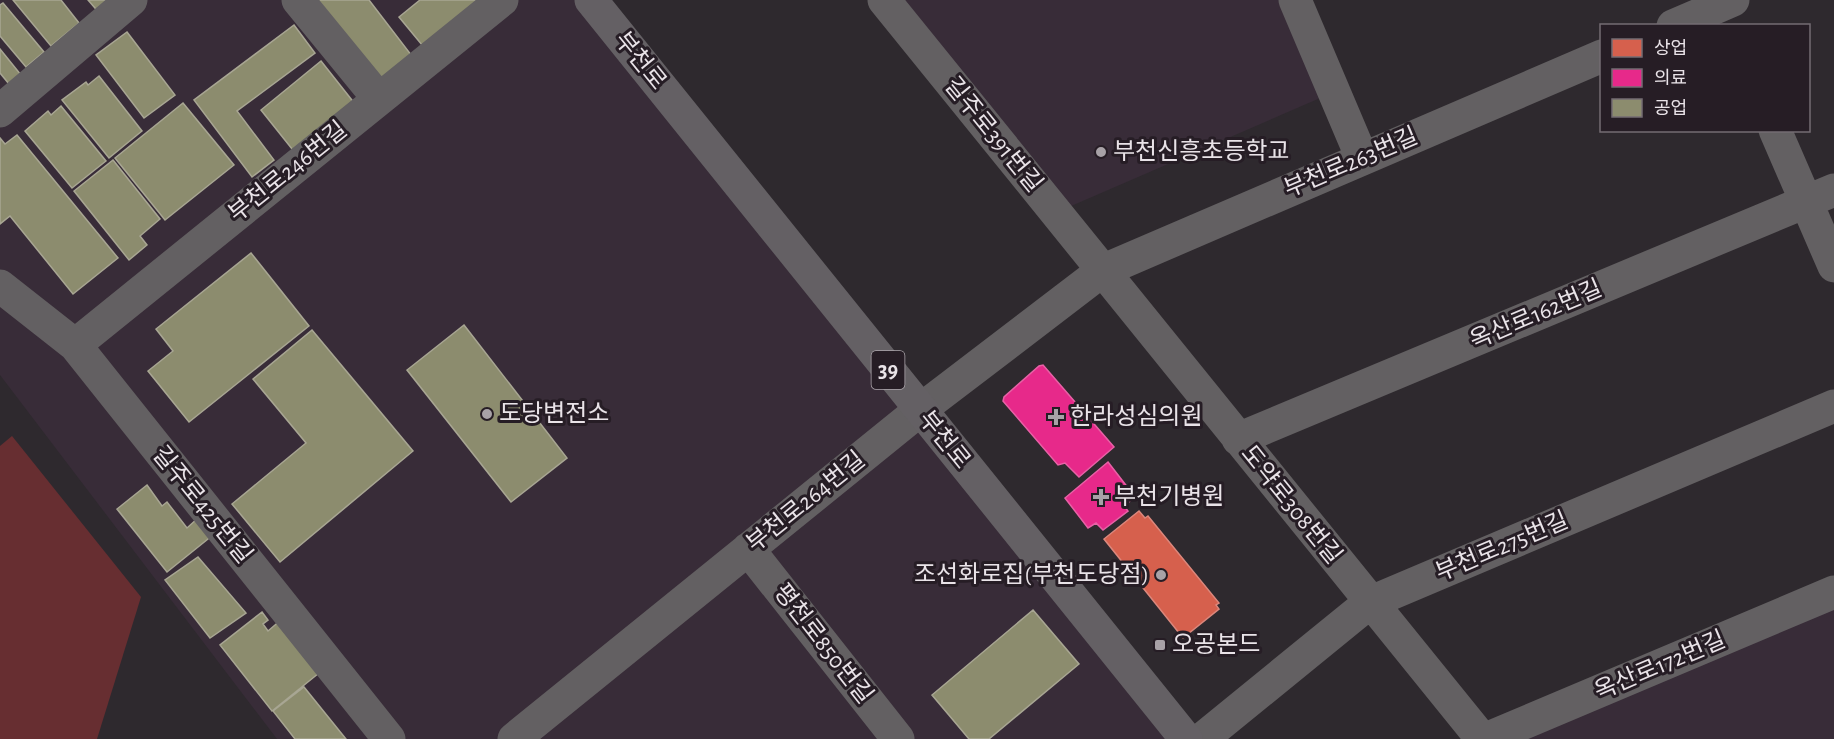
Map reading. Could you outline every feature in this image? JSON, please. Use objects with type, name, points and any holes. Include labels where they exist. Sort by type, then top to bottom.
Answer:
[{"type":"main road","name":"부천로","points":[[591,0],[1186,739]]},
{"type":"street","points":[[0,111],[130,0]]},
{"type":"street","points":[[298,0],[379,99]]},
{"type":"street","name":"부천로246번길","points":[[75,345],[502,0]]},
{"type":"street","name":"길주로391번길","points":[[884,0],[1102,270]]},
{"type":"street","points":[[1295,0],[1362,158]]},
{"type":"street","points":[[1679,24],[1725,8]]},
{"type":"street","name":"부천로263번길","points":[[1102,270],[1600,57]]},
{"type":"street","points":[[1776,132],[1821,196],[1834,266]]},
{"type":"street","name":"옥산로162번길","points":[[1238,440],[1821,196]]},
{"type":"street","name":"부천로264번길","points":[[514,739],[920,410],[1102,270]]},
{"type":"street","name":"도약로308번길","points":[[1102,270],[1369,603],[1482,739]]},
{"type":"street","name":"길주로425번길","points":[[0,286],[75,345],[389,739]]},
{"type":"street","name":"부천로275번길","points":[[1202,739],[1369,603],[1834,406]]},
{"type":"street","name":"평천로850번길","points":[[748,549],[898,739]]},
{"type":"street","name":"옥산로172번길","points":[[1486,739],[1834,592]]},
{"type":"shaded area","points":[[0,0],[591,0],[1186,739],[277,739],[0,375]]},
{"type":"shaded area","name":"부천신흥초등학교","points":[[884,0],[1295,0],[1334,92],[1055,213]]},
{"type":"shaded area","points":[[12,436],[141,597],[97,739],[0,739],[0,446]]},
{"type":"shaded area","points":[[1834,592],[1834,739],[1486,739]]},
{"type":"building: 상업","points":[[1139,511],[1145,518],[1148,516],[1219,603],[1216,605],[1219,609],[1183,638],[1104,539]]},
{"type":"building: 의료","points":[[1043,365],[1114,447],[1079,477],[1065,463],[1058,465],[1003,401],[1004,397]]},
{"type":"building: 의료","points":[[1108,462],[1135,497],[1124,506],[1128,511],[1103,530],[1096,523],[1088,528],[1065,498]]},
{"type":"building: 공업","points":[[13,0],[61,0],[79,23],[51,46]]},
{"type":"building: 공업","points":[[88,0],[119,0],[101,15]]},
{"type":"building: 공업","points":[[318,0],[369,0],[412,56],[380,80]]},
{"type":"building: 공업","points":[[420,0],[490,0],[427,51],[399,17]]},
{"type":"building: 공업","points":[[3,3],[44,52],[26,67],[0,36],[0,5]]},
{"type":"building: 공업","points":[[294,25],[315,53],[237,111],[274,160],[252,177],[194,100]]},
{"type":"building: 공업","points":[[127,32],[175,95],[144,118],[96,55]]},
{"type":"building: 공업","points":[[0,49],[30,86],[18,95],[0,73]]},
{"type":"building: 공업","points":[[321,61],[355,104],[296,154],[261,110]]},
{"type":"building: 공업","points":[[99,76],[142,131],[109,158],[62,100],[86,82],[88,85]]},
{"type":"building: 공업","points":[[183,103],[234,165],[165,220],[115,158]]},
{"type":"building: 공업","points":[[61,106],[106,161],[72,188],[25,131],[48,111],[51,115]]},
{"type":"building: 공업","points":[[17,135],[118,258],[73,294],[10,216],[0,224],[0,138],[5,144]]},
{"type":"building: 공업","points":[[113,160],[160,219],[140,236],[147,245],[129,260],[74,191]]},
{"type":"building: 공업","points":[[251,253],[309,326],[189,422],[148,371],[173,351],[156,329]]},
{"type":"building: 공업","name":"도당변전소","points":[[464,325],[567,458],[511,502],[407,370]]},
{"type":"building: 공업","points":[[312,330],[413,451],[280,562],[232,504],[306,443],[253,379]]},
{"type":"building: 공업","points":[[147,485],[162,506],[167,502],[187,528],[198,518],[213,535],[167,572],[117,509]]},
{"type":"building: 공업","points":[[198,557],[246,613],[210,638],[165,580]]},
{"type":"building: 공업","points":[[1033,610],[1079,664],[989,739],[969,739],[932,695]]},
{"type":"building: 공업","points":[[262,612],[268,620],[263,624],[268,631],[282,619],[324,669],[272,711],[220,645]]},
{"type":"building: 공업","points":[[304,687],[346,739],[295,739],[273,711]]},
{"type":"place","name":"부천신흥초등학교","points":[[1101,152]]},
{"type":"place","name":"도당변전소","points":[[487,414]]},
{"type":"place","name":"한라성심의원","points":[[1056,417]]},
{"type":"place","name":"부천기병원","points":[[1101,497]]},
{"type":"place","name":"조선화로집(부천도당점)","points":[[1161,575]]},
{"type":"place","name":"오공본드","points":[[1160,645]]}]
